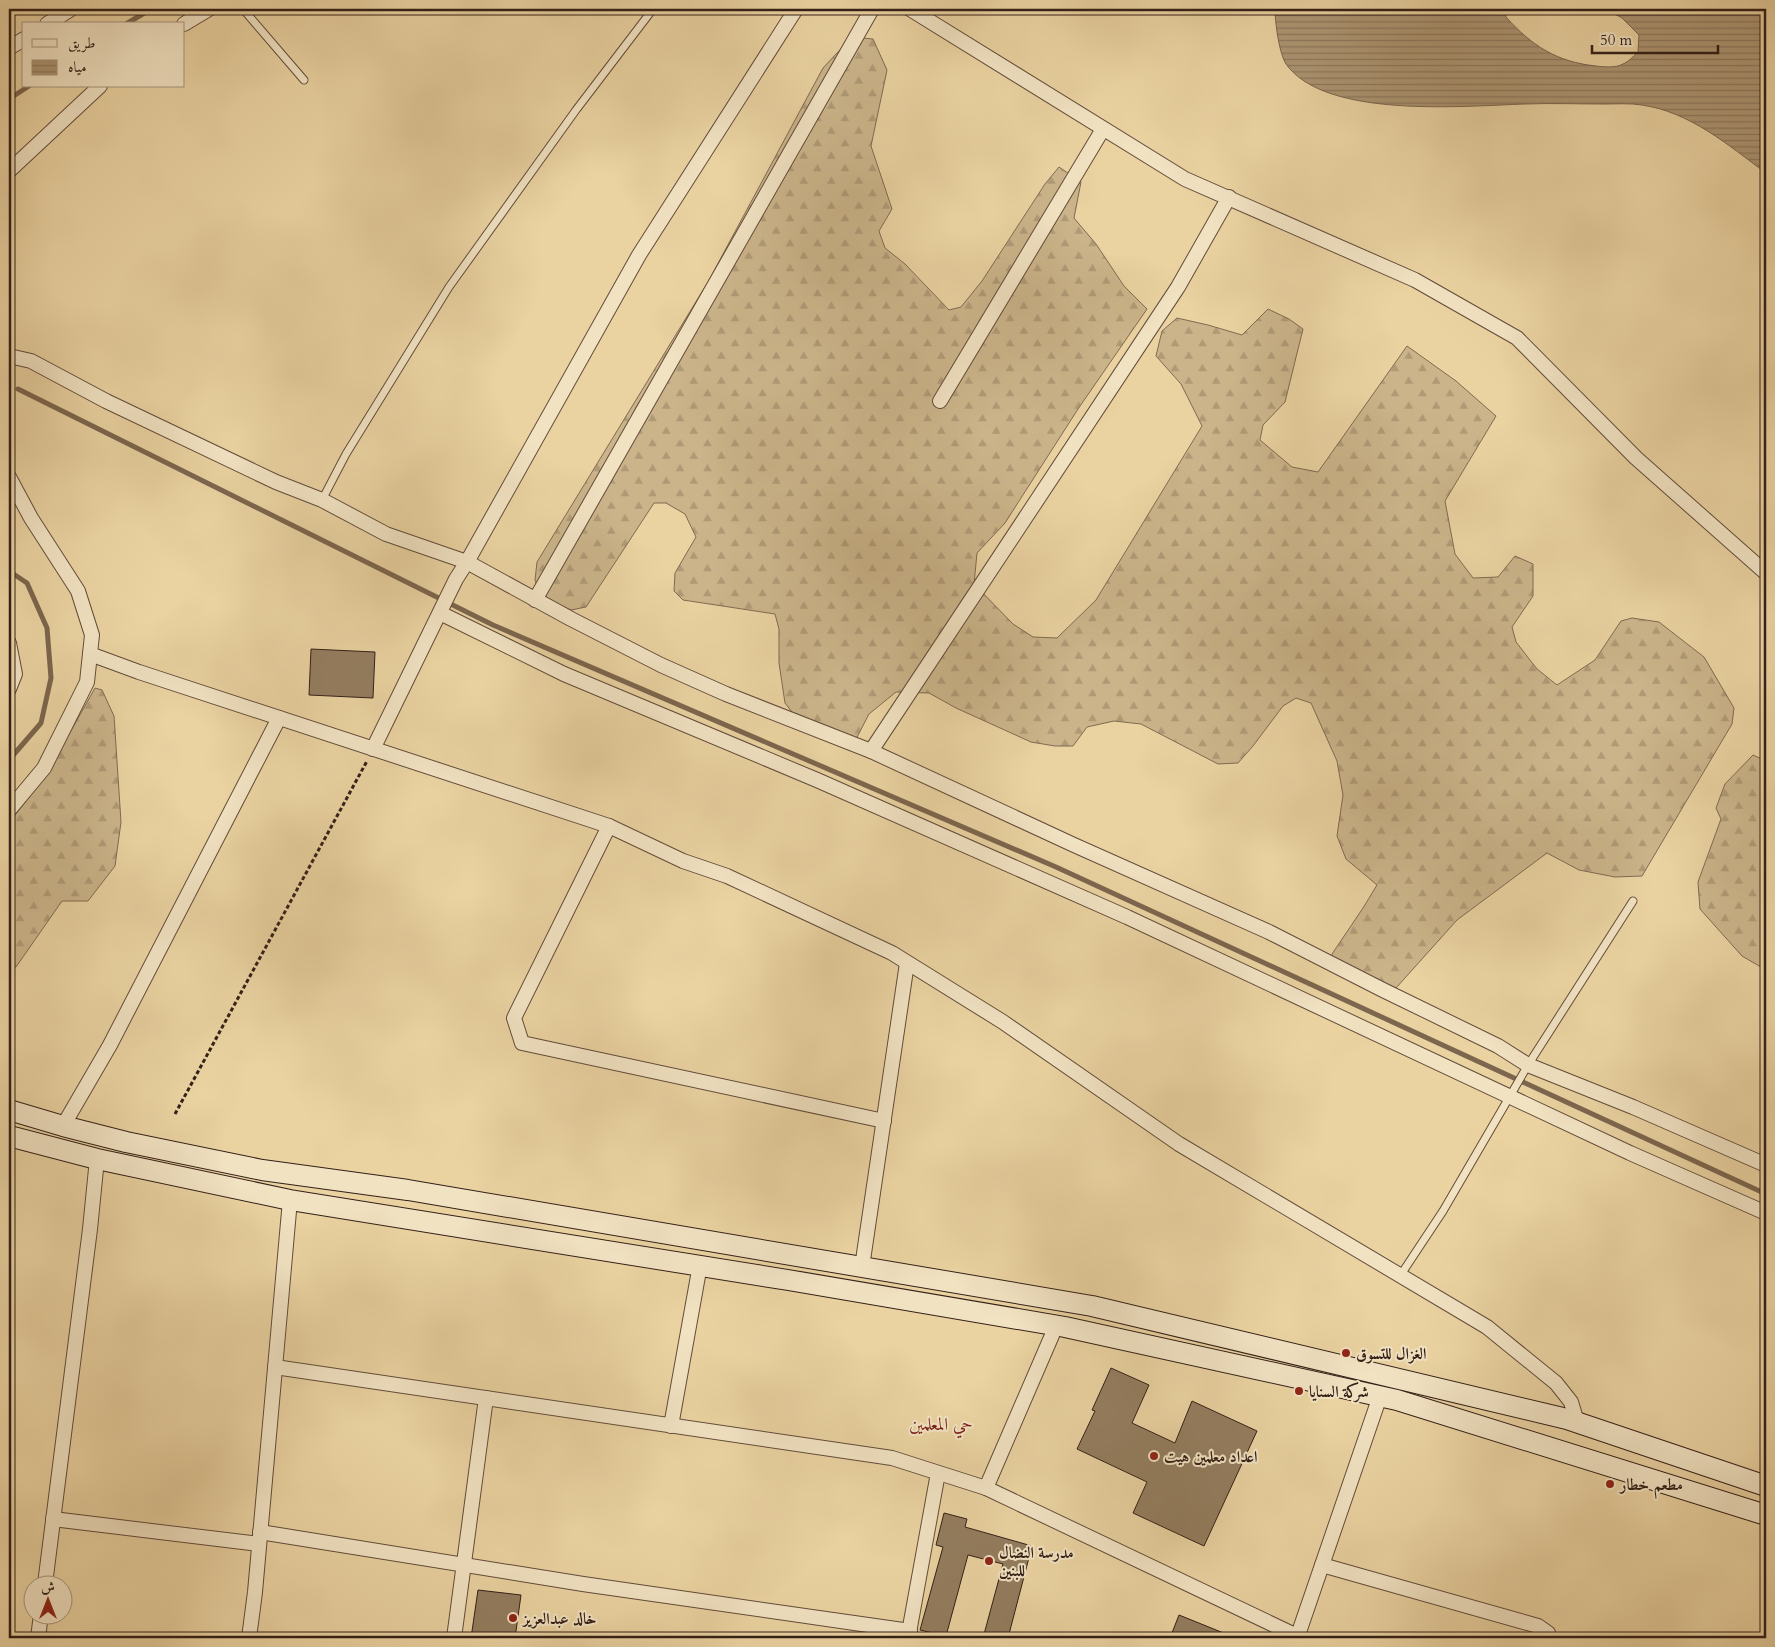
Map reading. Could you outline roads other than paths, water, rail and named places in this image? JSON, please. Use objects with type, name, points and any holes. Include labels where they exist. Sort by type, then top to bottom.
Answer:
[{"type":"main road","points":[[9,1110],[63,1126],[262,1170],[408,1190],[1092,1306],[1577,1422],[1766,1486]]},
{"type":"main road","points":[[9,1136],[97,1159],[290,1200],[1056,1326],[1380,1396],[1766,1515]]},
{"type":"main road","points":[[1646,1477],[1654,1448]]},
{"type":"street","points":[[50,22],[71,9]]},
{"type":"street","points":[[185,23],[209,9]]},
{"type":"street","points":[[373,749],[456,579],[639,255],[796,9]]},
{"type":"street","points":[[535,600],[872,9]]},
{"type":"street","points":[[910,9],[1185,178],[1415,280],[1517,338],[1636,458],[1766,573]]},
{"type":"street","points":[[9,48],[22,40]]},
{"type":"street","points":[[9,171],[98,88]]},
{"type":"street","points":[[940,401],[1103,129]]},
{"type":"street","points":[[871,751],[1178,287],[1229,197]]},
{"type":"street","points":[[9,356],[30,361],[106,401],[276,482],[322,500],[386,534],[467,562],[535,600],[661,665],[718,691],[871,751],[1074,846],[1269,932],[1498,1046],[1528,1065],[1633,1107],[1766,1165]]},
{"type":"street","points":[[9,477],[30,518],[78,591],[92,635],[87,682],[44,768],[9,810]]},
{"type":"street","points":[[441,610],[564,674],[816,780],[1127,917],[1630,1153],[1766,1213]]},
{"type":"street","points":[[9,643],[15,674],[9,689]]},
{"type":"street","points":[[90,654],[139,672],[609,826],[683,861],[727,876],[892,953],[1003,1022],[1179,1144],[1486,1327],[1556,1383],[1571,1402],[1577,1422]]},
{"type":"street","points":[[63,1126],[110,1045],[279,718]]},
{"type":"street","points":[[609,826],[514,1018],[522,1043],[884,1121]]},
{"type":"street","points":[[862,1267],[907,962]]},
{"type":"street","points":[[46,1574],[90,1230],[97,1159]]},
{"type":"street","points":[[249,1638],[260,1538],[290,1200]]},
{"type":"street","points":[[671,1426],[700,1266]]},
{"type":"street","points":[[986,1488],[1056,1326]]},
{"type":"street","points":[[275,1367],[892,1458],[986,1488],[1297,1637],[1380,1396]]},
{"type":"street","points":[[454,1638],[486,1398]]},
{"type":"street","points":[[53,1520],[260,1538],[465,1565],[909,1635],[938,1473]]},
{"type":"street","points":[[1322,1565],[1538,1626],[1548,1633],[1548,1638]]},
{"type":"street","points":[[38,1638],[40,1624]]},
{"type":"lane","points":[[243,9],[304,80]]},
{"type":"lane","points":[[322,500],[346,454],[448,287],[576,110],[653,9]]},
{"type":"lane","points":[[1400,1276],[1444,1212],[1528,1065],[1633,902]]},
{"type":"water","points":[[1275,9],[1506,9],[1506,17],[1526,36],[1546,51],[1569,61],[1610,67],[1625,63],[1638,52],[1639,35],[1622,18],[1606,9],[1766,9],[1766,173],[1723,141],[1692,122],[1660,109],[1642,105],[1545,104],[1433,107],[1363,101],[1331,94],[1305,82],[1286,64],[1279,45]]},
{"type":"waterway","points":[[129,22],[151,9]]},
{"type":"waterway","points":[[9,99],[26,88]]},
{"type":"waterway","points":[[18,389],[493,625],[1056,867],[1766,1194]]},
{"type":"waterway","points":[[9,571],[27,583],[47,628],[51,678],[41,723],[9,760]]},
{"type":"place","name":"الغزال للتسوق","points":[[1346,1353]]},
{"type":"place","name":"شركة السنايا","points":[[1299,1391]]},
{"type":"place","name":"اعداد معلمين هيت","points":[[1154,1456]]},
{"type":"place","name":"مطعم خطار","points":[[1610,1484]]},
{"type":"place","name":"مدرسة النضال للبنين","points":[[989,1561]]},
{"type":"place","name":"خالد عبدالعزيز","points":[[513,1618]]},
{"type":"district","name":"حي المعلمين","points":[[941,1424]]}]
